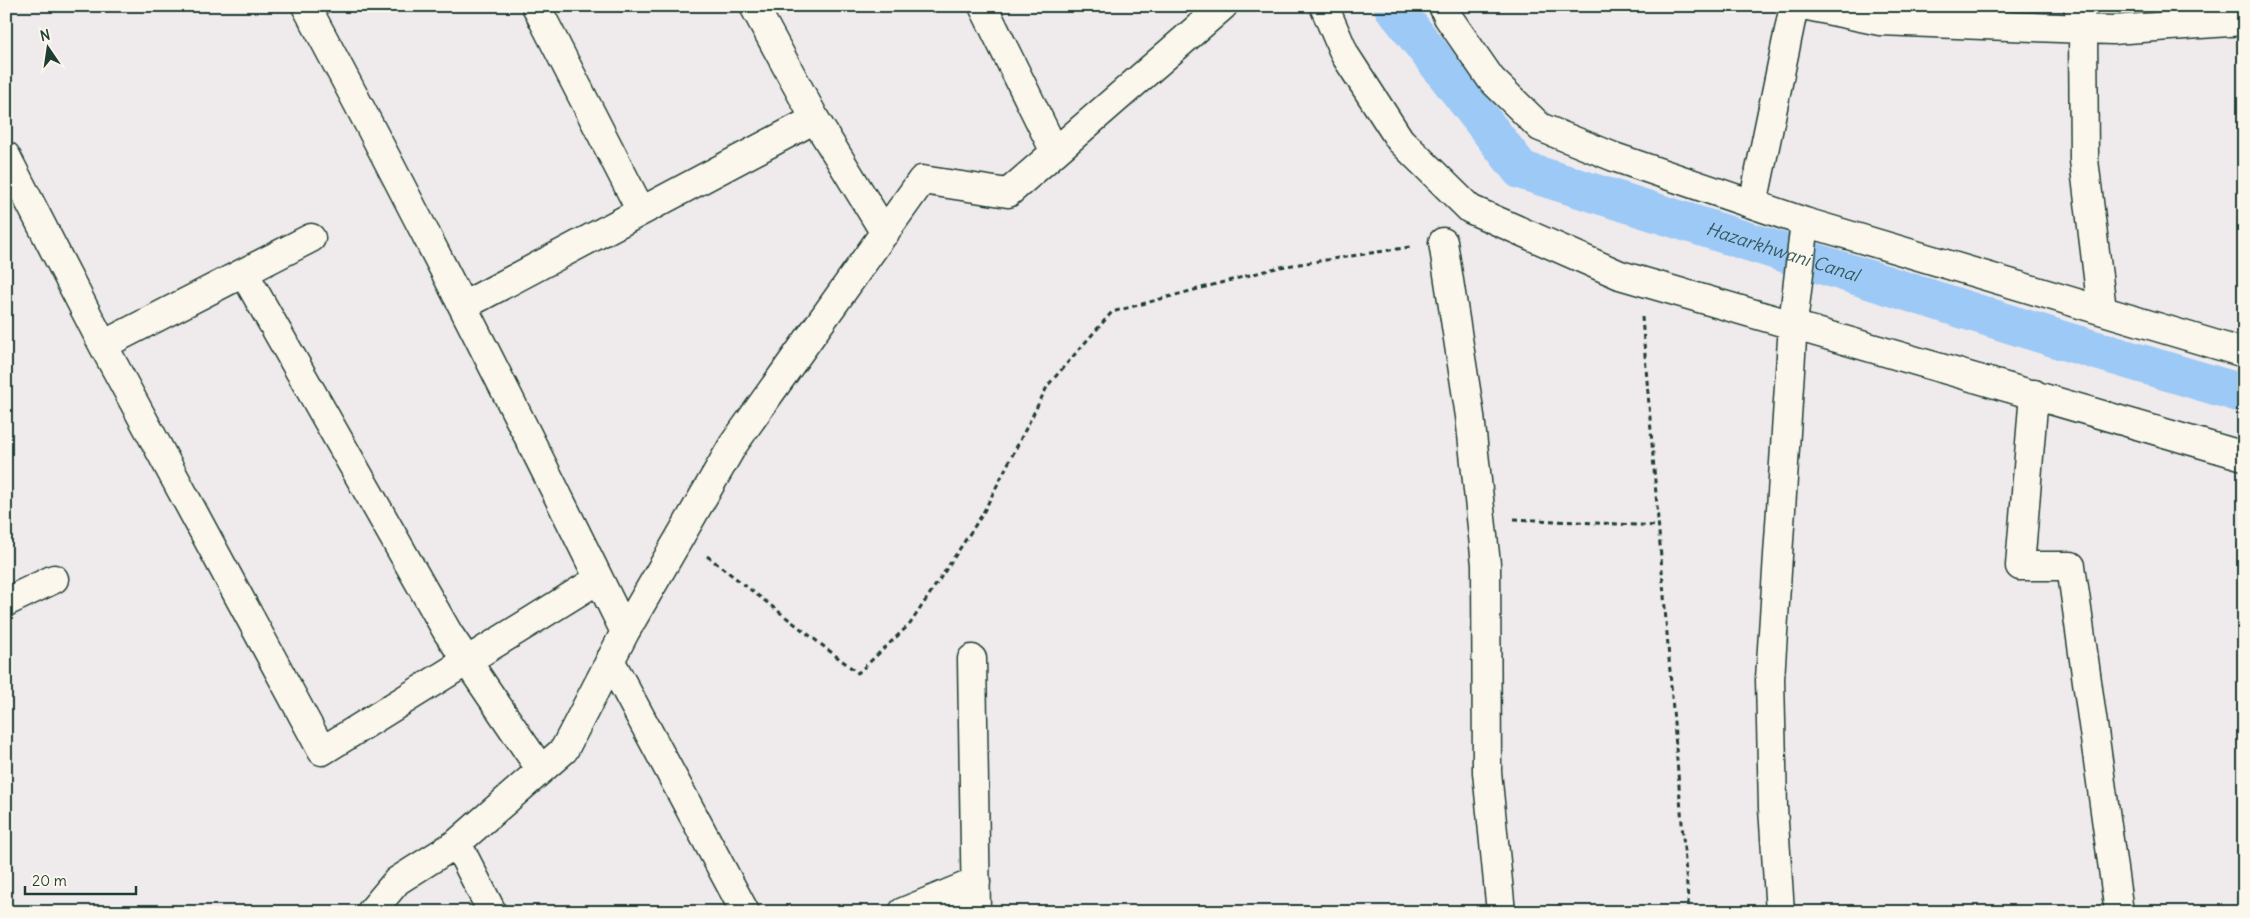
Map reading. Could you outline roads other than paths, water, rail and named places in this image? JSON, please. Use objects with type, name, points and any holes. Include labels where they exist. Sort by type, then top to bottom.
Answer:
[{"type":"street","points":[[306,6],[463,306],[625,632]]},
{"type":"street","points":[[536,6],[641,212]]},
{"type":"street","points":[[754,6],[815,119],[885,233]]},
{"type":"street","points":[[983,6],[1055,152]]},
{"type":"street","points":[[371,912],[397,882],[457,844],[564,750],[625,632],[733,445],[922,180],[1008,193],[1222,6]]},
{"type":"street","points":[[1324,6],[1345,55],[1400,140],[1470,209],[1620,274],[1793,322],[2244,456]]},
{"type":"street","points":[[1443,6],[1448,17],[1491,79],[1540,128],[1614,157],[1805,223],[2244,353]]},
{"type":"street","points":[[1753,204],[1794,6]]},
{"type":"street","points":[[1808,6],[1880,21],[2080,18],[2112,30],[2244,22]]},
{"type":"street","points":[[2080,18],[2084,160],[2102,310]]},
{"type":"street","points":[[463,306],[815,119]]},
{"type":"street","points":[[6,156],[103,345],[322,751],[599,579]]},
{"type":"street","points":[[1780,912],[1774,808],[1770,679],[1793,322],[1805,223]]},
{"type":"street","points":[[103,345],[311,238]]},
{"type":"street","points":[[1443,242],[1470,416],[1486,564],[1487,772],[1501,912]]},
{"type":"street","points":[[244,273],[448,633],[541,770]]},
{"type":"street","points":[[2034,394],[2020,566],[2071,566],[2119,912]]},
{"type":"street","points":[[6,602],[54,579]]},
{"type":"street","points":[[972,659],[976,912]]},
{"type":"street","points":[[610,660],[744,912]]},
{"type":"street","points":[[457,844],[492,912]]},
{"type":"street","points":[[903,912],[976,882]]},
{"type":"waterway","name":"Hazarkhwani Canal","points":[[1393,6],[1521,170],[2058,339],[2244,394]]}]
